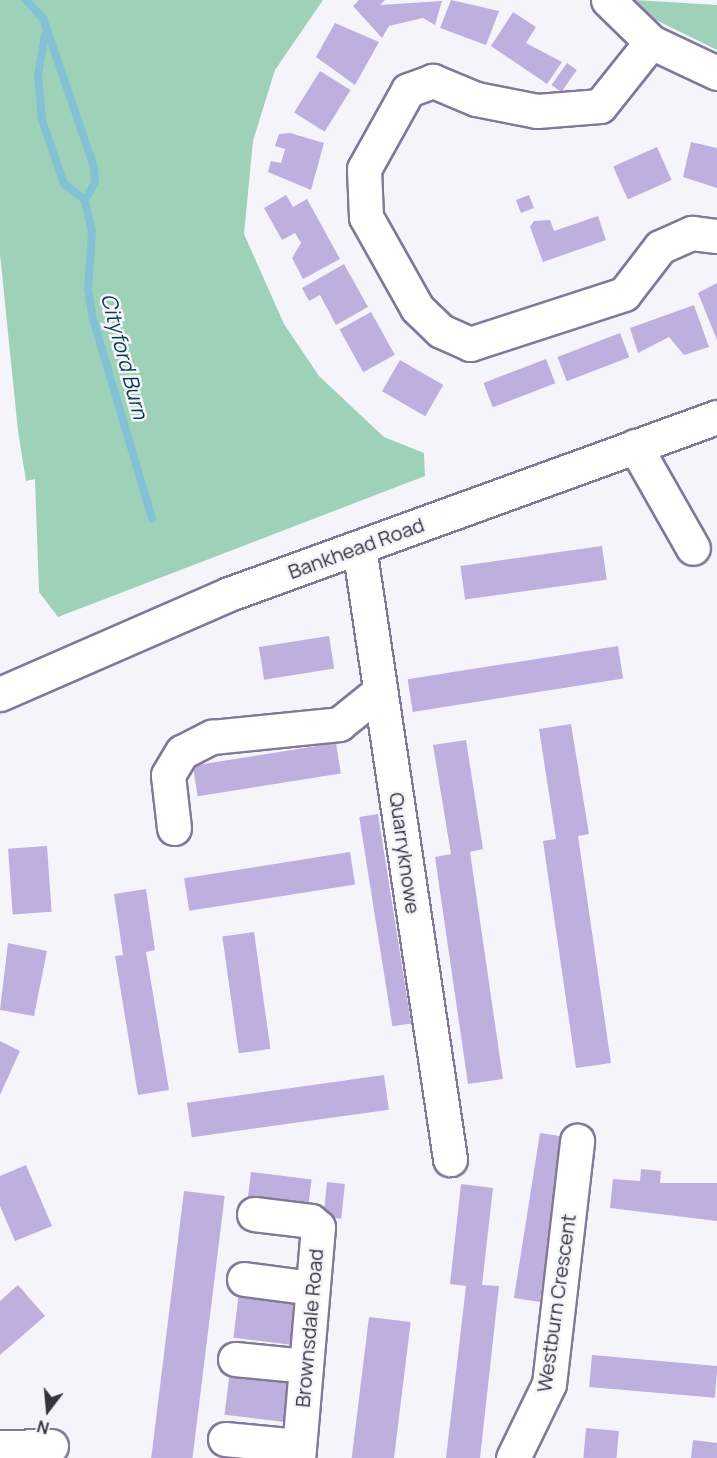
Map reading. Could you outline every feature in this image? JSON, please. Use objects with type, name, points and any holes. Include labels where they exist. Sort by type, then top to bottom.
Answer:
[{"type":"street","points":[[608,0],[651,42],[717,73]]},
{"type":"street","points":[[651,42],[600,106],[537,111],[476,99],[433,81],[408,90],[364,170],[366,217],[417,308],[441,331],[470,344],[624,294],[660,247],[692,233],[717,236]]},
{"type":"street","name":"Bankhead Road","points":[[0,694],[229,594],[717,417]]},
{"type":"street","points":[[635,446],[693,548]]},
{"type":"street","name":"Quarryknowe","points":[[359,547],[450,1159]]},
{"type":"street","points":[[174,828],[168,775],[182,752],[212,737],[339,724],[380,691]]},
{"type":"street","name":"Westburn Crescent","points":[[513,1458],[549,1384],[577,1141]]},
{"type":"street","name":"Brownsdale Road","points":[[255,1214],[311,1221],[318,1227],[299,1452]]},
{"type":"street","points":[[244,1279],[312,1288]]},
{"type":"street","points":[[235,1359],[306,1366]]},
{"type":"street","points":[[225,1438],[299,1452]]},
{"type":"street","points":[[0,1447],[51,1446]]},
{"type":"green space","points":[[0,0],[323,0],[275,70],[253,141],[244,234],[284,324],[319,376],[384,437],[424,453],[425,476],[58,617],[39,592],[35,479],[26,481],[18,431],[0,254]]},
{"type":"green space","points":[[635,0],[717,5],[717,50],[656,20]]},
{"type":"building","points":[[359,0],[385,0],[380,5],[442,1],[435,25],[423,18],[389,26],[382,38],[353,6]]},
{"type":"building","points":[[451,0],[499,11],[486,45],[440,28]]},
{"type":"building","points":[[513,12],[536,27],[526,43],[562,62],[547,84],[491,46]]},
{"type":"building","points":[[335,23],[379,42],[355,85],[316,57]]},
{"type":"building","points":[[567,63],[577,70],[561,92],[552,85]]},
{"type":"building","points":[[320,71],[351,90],[325,132],[294,113]]},
{"type":"building","points":[[290,133],[324,143],[311,190],[268,172],[271,161],[281,163],[285,149],[275,146],[279,134]]},
{"type":"building","points":[[691,142],[717,148],[717,188],[683,177]]},
{"type":"building","points":[[657,147],[672,180],[628,199],[613,167]]},
{"type":"building","points":[[286,195],[293,207],[307,199],[340,259],[303,279],[292,258],[301,243],[295,233],[282,240],[264,208]]},
{"type":"building","points":[[529,195],[534,208],[521,213],[516,200]]},
{"type":"building","points":[[598,216],[606,240],[543,262],[530,227],[534,221],[550,220],[554,231]]},
{"type":"building","points":[[344,264],[368,307],[336,325],[320,295],[309,301],[302,288]]},
{"type":"building","points":[[717,283],[717,340],[698,293]]},
{"type":"building","points":[[694,305],[709,347],[684,355],[669,337],[638,353],[630,328]]},
{"type":"building","points":[[371,312],[395,355],[363,372],[340,329]]},
{"type":"building","points":[[620,333],[629,357],[567,381],[557,357]]},
{"type":"building","points":[[546,359],[555,383],[493,407],[483,383]]},
{"type":"building","points":[[400,360],[443,385],[425,416],[382,391]]},
{"type":"building","points":[[602,546],[607,580],[465,600],[460,566]]},
{"type":"building","points":[[329,636],[334,669],[264,680],[259,647]]},
{"type":"building","points":[[618,646],[623,679],[413,712],[408,679]]},
{"type":"building","points":[[571,724],[589,834],[578,836],[611,1063],[576,1068],[543,841],[556,839],[539,729]]},
{"type":"building","points":[[466,740],[483,849],[470,852],[503,1079],[468,1084],[435,857],[451,854],[433,745]]},
{"type":"building","points":[[336,743],[341,774],[198,796],[193,766]]},
{"type":"building","points":[[378,814],[411,1023],[392,1026],[359,817]]},
{"type":"building","points":[[47,846],[52,912],[13,915],[8,849]]},
{"type":"building","points":[[350,852],[355,885],[189,911],[184,878]]},
{"type":"building","points":[[146,889],[155,950],[146,952],[169,1090],[138,1095],[115,956],[123,955],[114,894]]},
{"type":"building","points":[[254,932],[270,1049],[239,1053],[222,936]]},
{"type":"building","points":[[8,943],[47,951],[34,1016],[0,1010]]},
{"type":"building","points":[[0,1041],[20,1051],[0,1095]]},
{"type":"building","points":[[384,1075],[389,1110],[192,1137],[187,1103]]},
{"type":"building","points":[[540,1133],[566,1137],[540,1302],[514,1298]]},
{"type":"building","points":[[26,1165],[52,1226],[15,1241],[0,1206],[0,1176]]},
{"type":"building","points":[[641,1169],[661,1171],[660,1183],[717,1183],[717,1221],[610,1208],[613,1179],[640,1181]]},
{"type":"building","points":[[251,1172],[312,1179],[308,1204],[248,1197]]},
{"type":"building","points":[[327,1182],[345,1184],[341,1219],[323,1217]]},
{"type":"building","points":[[461,1184],[493,1188],[482,1285],[499,1286],[480,1458],[446,1458],[466,1286],[450,1284]]},
{"type":"building","points":[[184,1191],[225,1196],[193,1458],[151,1458]]},
{"type":"building","points":[[18,1285],[45,1316],[0,1355],[0,1301]]},
{"type":"building","points":[[239,1292],[299,1299],[293,1345],[233,1338]]},
{"type":"building","points":[[369,1317],[411,1322],[394,1458],[352,1458]]},
{"type":"building","points":[[592,1355],[717,1366],[715,1398],[589,1387]]},
{"type":"building","points":[[230,1370],[292,1378],[286,1422],[225,1415]]},
{"type":"building","points":[[586,1428],[619,1431],[617,1458],[583,1458]]},
{"type":"building","points":[[693,1440],[717,1443],[717,1458],[691,1458]]},
{"type":"waterway","name":"Cityford Burn","points":[[26,0],[43,18],[94,167],[95,182],[85,200],[92,232],[88,289],[93,319],[152,518]]},
{"type":"waterway","name":"Cityford Burn","points":[[45,35],[38,74],[42,120],[64,184],[85,200]]}]
